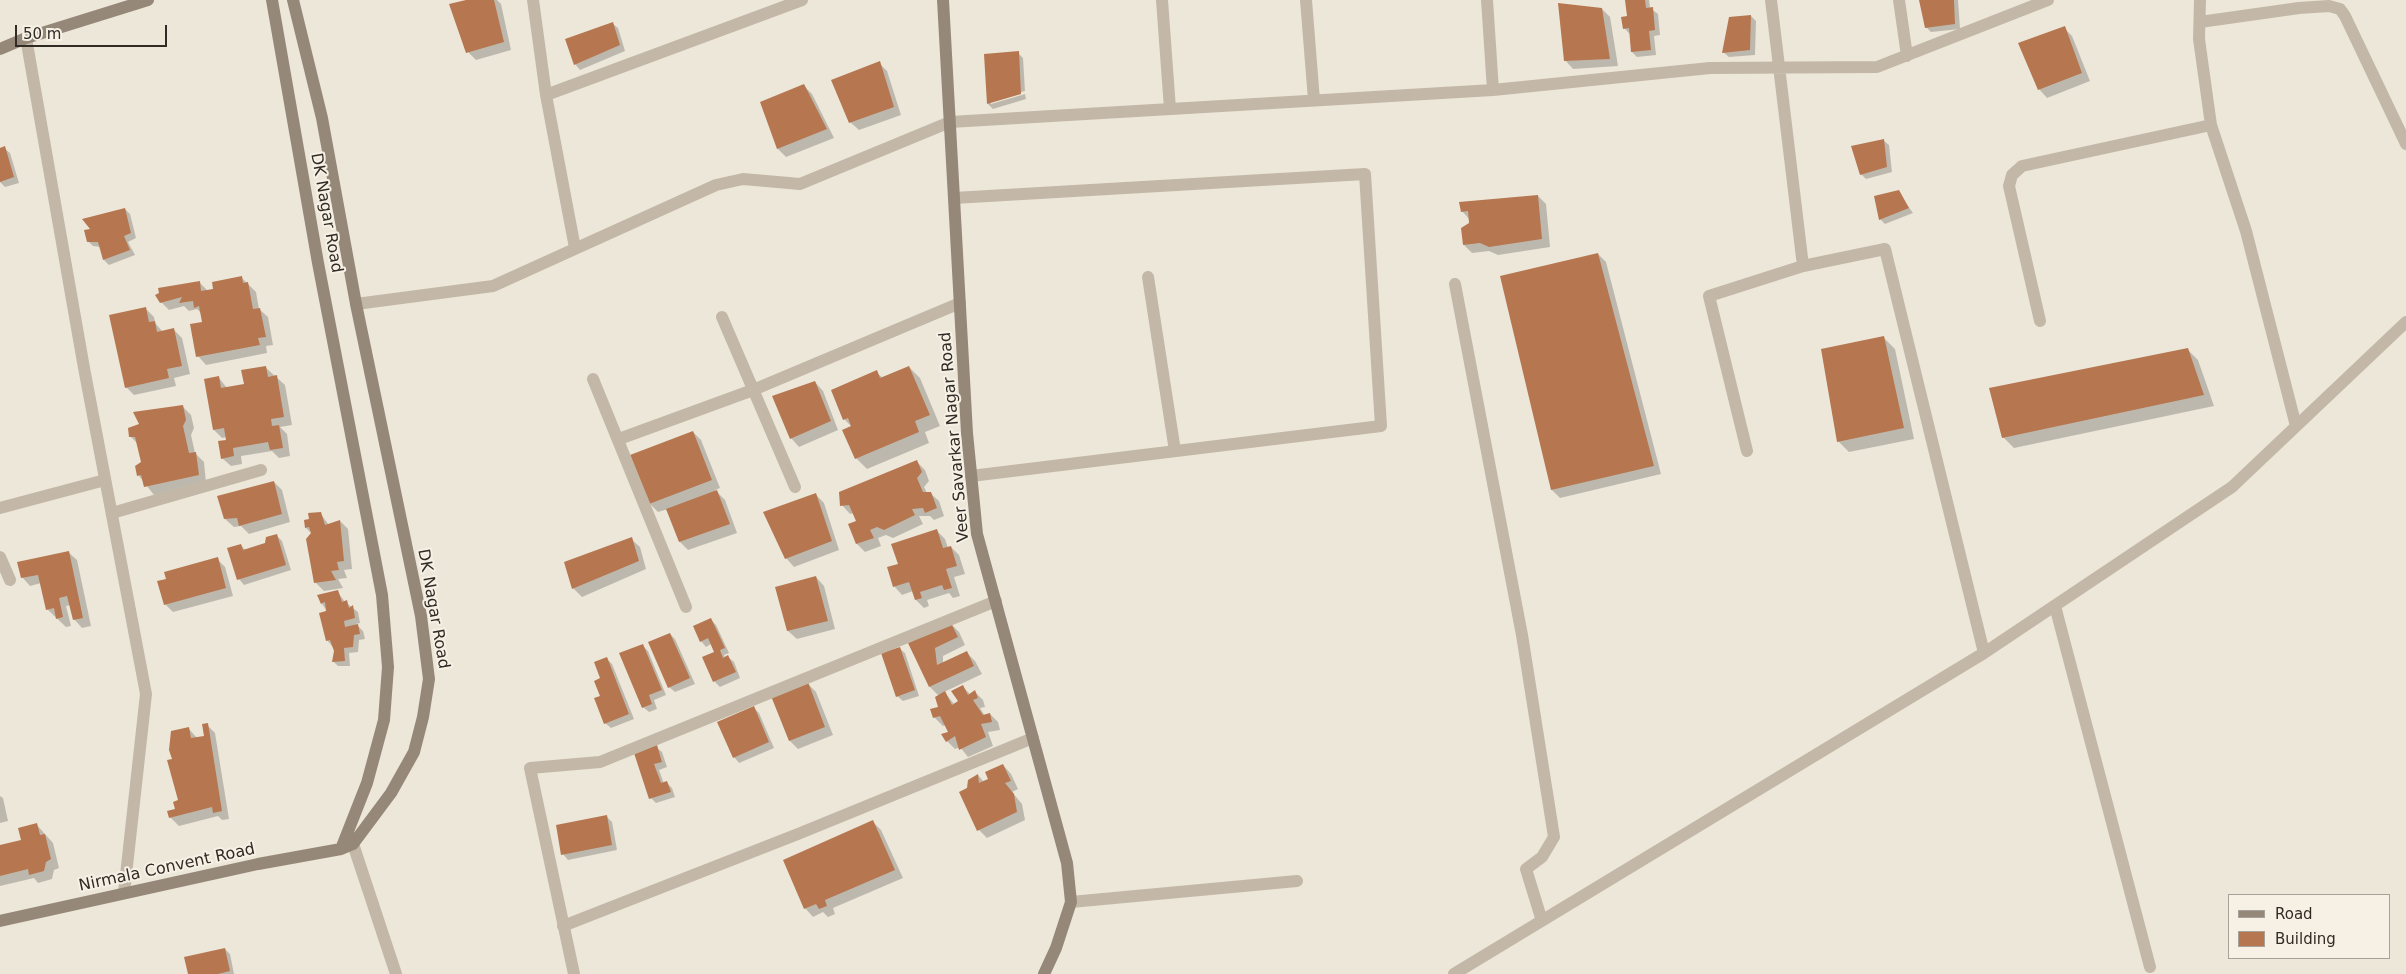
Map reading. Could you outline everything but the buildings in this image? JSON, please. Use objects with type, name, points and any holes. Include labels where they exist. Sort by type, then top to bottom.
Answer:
[{"type":"main road","points":[[0,49],[26,38],[148,0]]},
{"type":"main road","name":"DK Nagar Road","points":[[272,0],[318,263],[382,595],[388,666],[384,720],[367,783],[341,849]]},
{"type":"main road","name":"DK Nagar Road","points":[[293,0],[322,118],[356,304],[421,616],[429,679],[423,716],[414,752],[391,793],[353,844]]},
{"type":"main road","name":"Veer Savarkar Nagar Road","points":[[943,0],[960,303],[977,534],[1067,863],[1071,902],[1056,948],[1044,974]]},
{"type":"main road","points":[[341,849],[353,844]]},
{"type":"main road","name":"Nirmala Convent Road","points":[[0,921],[124,893],[341,849]]},
{"type":"street","points":[[533,0],[546,94],[575,248]]},
{"type":"street","points":[[546,94],[802,0]]},
{"type":"street","points":[[1162,0],[1170,109]]},
{"type":"street","points":[[1306,0],[1314,100]]},
{"type":"street","points":[[1487,0],[1493,90]]},
{"type":"street","points":[[1772,0],[1803,266]]},
{"type":"street","points":[[1899,0],[1906,56]]},
{"type":"street","points":[[356,304],[493,286],[716,185],[743,179],[800,184],[950,122],[1493,90],[1710,68],[1877,67],[2020,6],[2048,0]]},
{"type":"street","points":[[2200,0],[2200,39],[2211,125],[2246,231],[2296,426]]},
{"type":"street","points":[[2200,22],[2300,8],[2329,6],[2340,10],[2345,16],[2406,144]]},
{"type":"street","points":[[26,38],[105,480],[146,694],[124,893]]},
{"type":"street","points":[[2040,321],[2009,186],[2012,175],[2022,166],[2211,125]]},
{"type":"street","points":[[954,198],[1365,174],[1381,426],[972,476]]},
{"type":"street","points":[[1747,451],[1709,296],[1803,266],[1886,249],[1984,653]]},
{"type":"street","points":[[1148,277],[1175,451]]},
{"type":"street","points":[[1455,284],[1522,635],[1554,837],[1542,857],[1526,869],[1542,921]]},
{"type":"street","points":[[619,439],[753,390],[960,303]]},
{"type":"street","points":[[722,317],[795,487]]},
{"type":"street","points":[[1454,974],[1984,653],[2232,487],[2406,322]]},
{"type":"street","points":[[593,379],[619,439],[686,608]]},
{"type":"street","points":[[112,513],[261,470]]},
{"type":"street","points":[[0,508],[105,480]]},
{"type":"street","points":[[0,557],[10,580]]},
{"type":"street","points":[[574,974],[530,768],[600,762],[996,601]]},
{"type":"street","points":[[2055,606],[2150,967]]},
{"type":"street","points":[[564,926],[798,834],[1033,738]]},
{"type":"street","points":[[353,844],[396,974]]},
{"type":"street","points":[[1071,902],[1297,881]]}]
